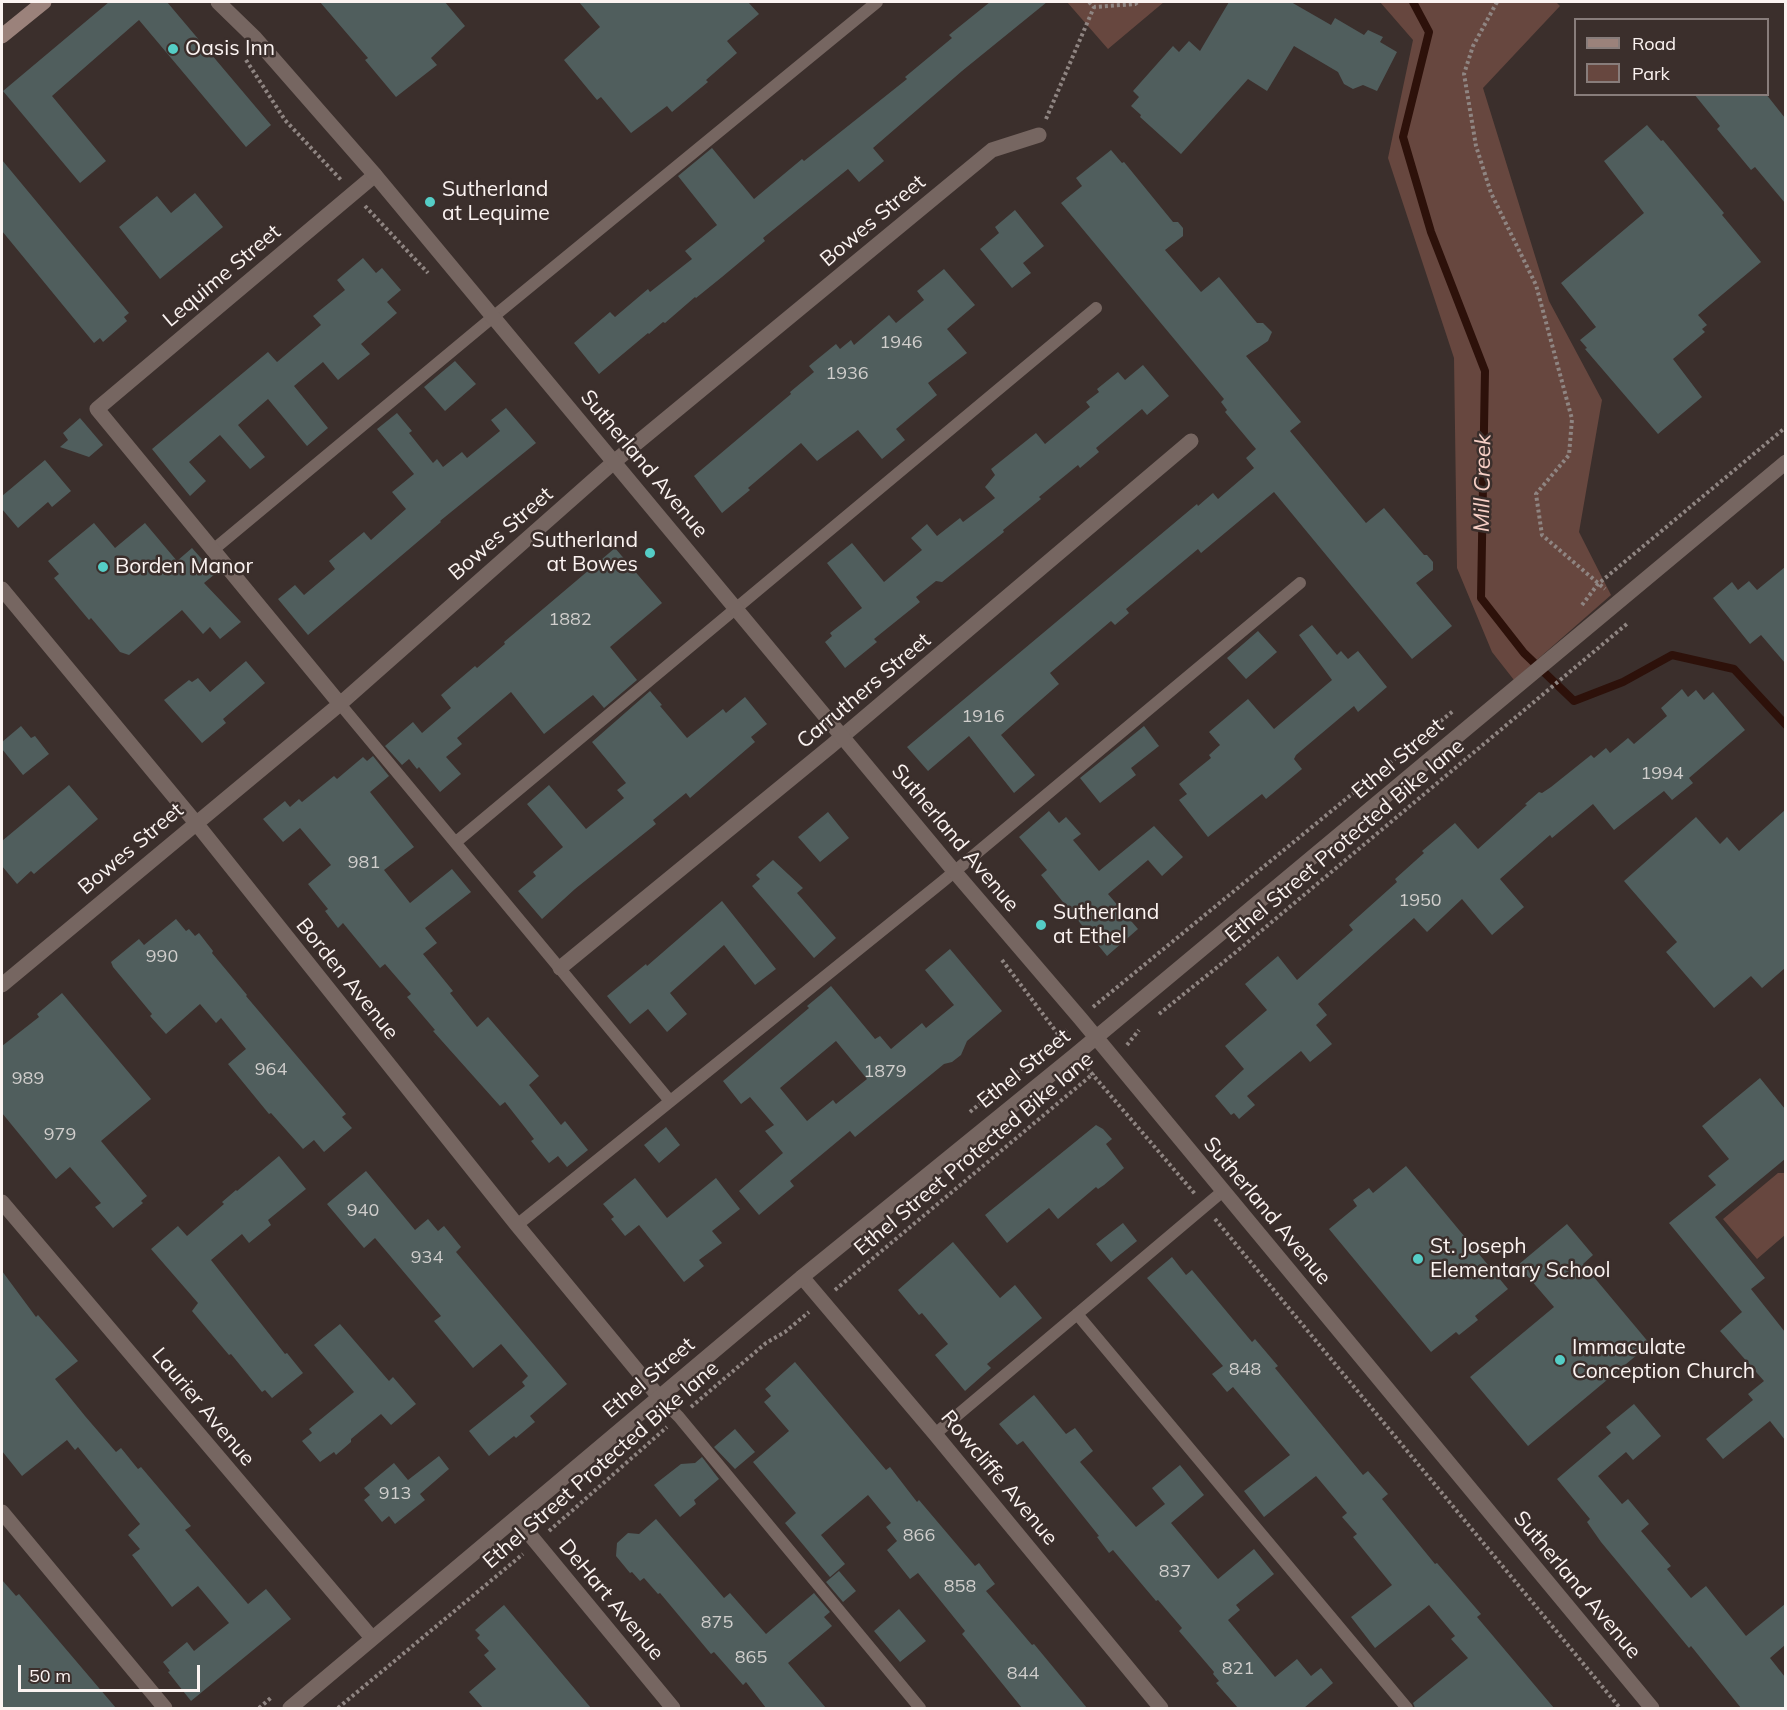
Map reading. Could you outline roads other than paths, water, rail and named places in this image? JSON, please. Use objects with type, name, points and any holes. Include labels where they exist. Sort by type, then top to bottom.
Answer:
[{"type":"main road","points":[[2,36],[44,2]]},
{"type":"street","name":"Sutherland Avenue","points":[[218,2],[255,38],[375,175],[954,871],[1096,1037],[1652,1708]]},
{"type":"street","name":"Bowes Street","points":[[2,984],[340,704],[615,462],[992,150],[1039,135]]},
{"type":"street","name":"Lequime Street","points":[[213,550],[96,409],[375,175]]},
{"type":"street","name":"Carruthers Street","points":[[560,968],[843,736],[1191,441]]},
{"type":"street","name":"Ethel Street","points":[[290,1708],[802,1277],[1486,714],[1785,462]]},
{"type":"street","points":[[213,550],[340,704]]},
{"type":"street","name":"Borden Avenue","points":[[2,589],[196,823],[517,1225],[659,1397]]},
{"type":"street","name":"Laurier Avenue","points":[[2,1202],[372,1638]]},
{"type":"street","name":"Rowcliffe Avenue","points":[[802,1277],[1161,1708]]},
{"type":"street","points":[[2,1512],[165,1708]]},
{"type":"street","name":"DeHart Avenue","points":[[516,1518],[673,1708]]},
{"type":"lane","points":[[213,550],[877,2]]},
{"type":"lane","points":[[456,842],[1096,308]]},
{"type":"lane","points":[[517,1225],[954,871],[1300,583]]},
{"type":"lane","points":[[340,704],[670,1101]]},
{"type":"lane","points":[[935,1434],[1223,1191]]},
{"type":"lane","points":[[1077,1314],[1407,1708]]},
{"type":"lane","points":[[659,1397],[679,1417],[920,1708]]},
{"type":"waterway","name":"Mill Creek","points":[[1413,2],[1429,32],[1403,137],[1431,232],[1485,371],[1481,598],[1524,653],[1574,701],[1623,682],[1672,655],[1734,669],[1786,725]]},
{"type":"place","name":"Oasis Inn","points":[[173,49]]},
{"type":"place","name":"Sutherland at Lequime","points":[[430,202]]},
{"type":"place","name":"Sutherland at Bowes","points":[[650,553]]},
{"type":"place","name":"Borden Manor","points":[[103,567]]},
{"type":"place","name":"Sutherland at Ethel","points":[[1041,925]]},
{"type":"place","name":"St. Joseph Elementary School","points":[[1418,1259]]},
{"type":"place","name":"Immaculate Conception Church","points":[[1560,1360]]}]
